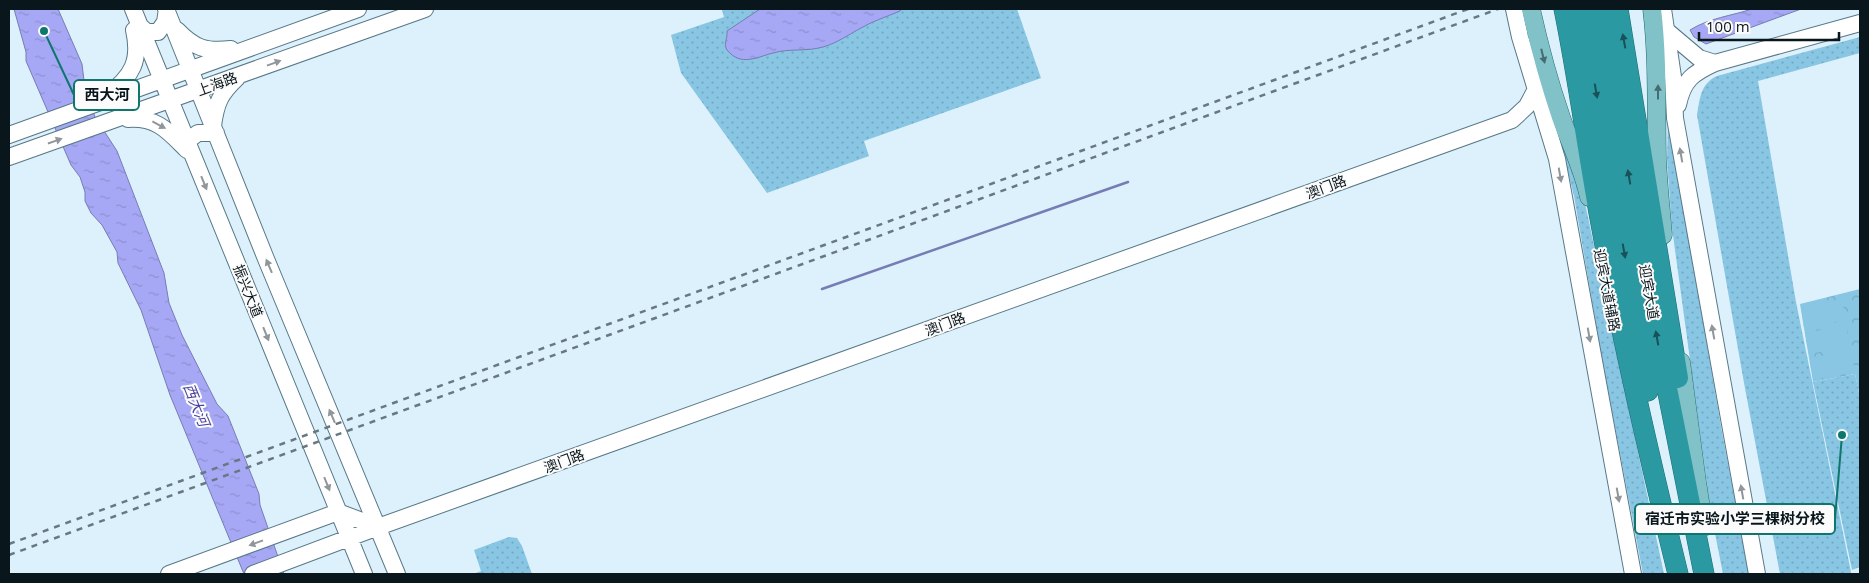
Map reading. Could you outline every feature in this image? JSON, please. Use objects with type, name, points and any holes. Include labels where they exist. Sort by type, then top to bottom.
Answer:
[{"type":"highway","points":[[1564,9],[1602,228],[1640,419],[1678,574]]},
{"type":"highway","name":"迎宾大道","points":[[1582,9],[1678,574]]},
{"type":"highway","name":"迎宾大道","points":[[1600,9],[1656,333],[1704,574]]},
{"type":"highway","points":[[1618,9],[1678,377],[1689,505]]},
{"type":"main road","name":"迎宾大道辅路","points":[[1531,9],[1561,117],[1588,193],[1658,526],[1678,574]]},
{"type":"main road","points":[[1652,9],[1658,84],[1657,159],[1663,241],[1676,321],[1696,482],[1710,560],[1710,574]]},
{"type":"street","name":"振兴大道","points":[[131,9],[140,26],[364,574]]},
{"type":"street","points":[[97,103],[123,81],[136,59],[138,48],[131,9]]},
{"type":"street","name":"振兴大道","points":[[166,9],[266,260],[397,574]]},
{"type":"street","points":[[140,26],[146,32],[158,32],[165,22],[166,9]]},
{"type":"street","name":"上海路","points":[[9,135],[358,9]]},
{"type":"street","name":"上海路","points":[[9,158],[425,9]]},
{"type":"street","points":[[1514,9],[1535,91],[1557,159],[1633,574]]},
{"type":"street","points":[[1663,9],[1673,77],[1675,118],[1757,574]]},
{"type":"street","points":[[1675,118],[1682,89],[1686,81],[1701,69],[1715,63],[1860,23]]},
{"type":"street","points":[[174,27],[188,41],[200,48],[216,51],[253,47]]},
{"type":"street","points":[[1667,31],[1693,54],[1708,62],[1715,63]]},
{"type":"street","points":[[226,56],[224,64],[226,69],[230,74],[239,76]]},
{"type":"street","points":[[116,120],[142,118],[157,123],[190,148],[198,133],[215,130],[218,101],[224,90],[239,76]]},
{"type":"street","points":[[1512,120],[1527,106],[1535,91]]},
{"type":"street","points":[[116,120],[125,109],[124,101],[120,94]]},
{"type":"street","points":[[1512,120],[1530,121],[1546,129]]},
{"type":"street","name":"澳门路","points":[[253,574],[378,527],[1512,120]]},
{"type":"street","points":[[169,574],[338,512],[378,527]]},
{"type":"green space","points":[[1017,9],[1041,78],[864,141],[869,156],[767,193],[681,73],[671,35],[724,17],[722,10]]},
{"type":"green space","points":[[1860,37],[1860,53],[1758,81],[1796,302],[1851,572],[1851,574],[1780,574],[1697,115],[1704,88],[1711,79],[1717,76]]},
{"type":"green space","points":[[1554,118],[1582,191],[1664,574],[1643,574],[1601,353],[1574,196]]},
{"type":"green space","points":[[1668,118],[1722,432],[1749,574],[1723,574],[1711,513],[1672,228],[1667,160]]},
{"type":"green space","points":[[1860,289],[1860,397],[1855,374],[1813,382],[1800,304]]},
{"type":"green space","points":[[1842,299],[1846,320],[1804,328],[1801,306]]},
{"type":"green space","points":[[1846,325],[1850,347],[1809,354],[1805,333]]},
{"type":"green space","points":[[1851,350],[1855,372],[1814,379],[1810,358]]},
{"type":"green space","points":[[1855,374],[1860,397],[1860,567],[1852,570],[1813,382]]},
{"type":"green space","points":[[509,537],[517,538],[522,546],[532,574],[473,574],[481,571],[474,550]]},
{"type":"water","points":[[14,9],[58,9],[82,64],[85,89],[95,117],[117,151],[164,273],[169,303],[182,335],[217,404],[228,416],[259,494],[260,505],[284,574],[244,574],[170,395],[141,310],[118,263],[117,252],[102,225],[91,213],[85,201],[85,192],[80,177],[71,165],[26,61],[26,52]]},
{"type":"water","points":[[760,9],[902,9],[823,47],[779,52],[749,59],[738,58],[732,55],[726,48],[727,31]]},
{"type":"water","points":[[1752,9],[1801,9],[1706,44],[1694,37],[1690,30],[1712,20]]},
{"type":"waterway","points":[[822,289],[1128,182]]},
{"type":"railway","points":[[9,544],[1468,9]]},
{"type":"railway","points":[[9,555],[1498,9]]},
{"type":"place","name":"西大河","points":[[44,31]]},
{"type":"place","name":"宿迁市实验小学三棵树分校","points":[[1842,435]]}]
